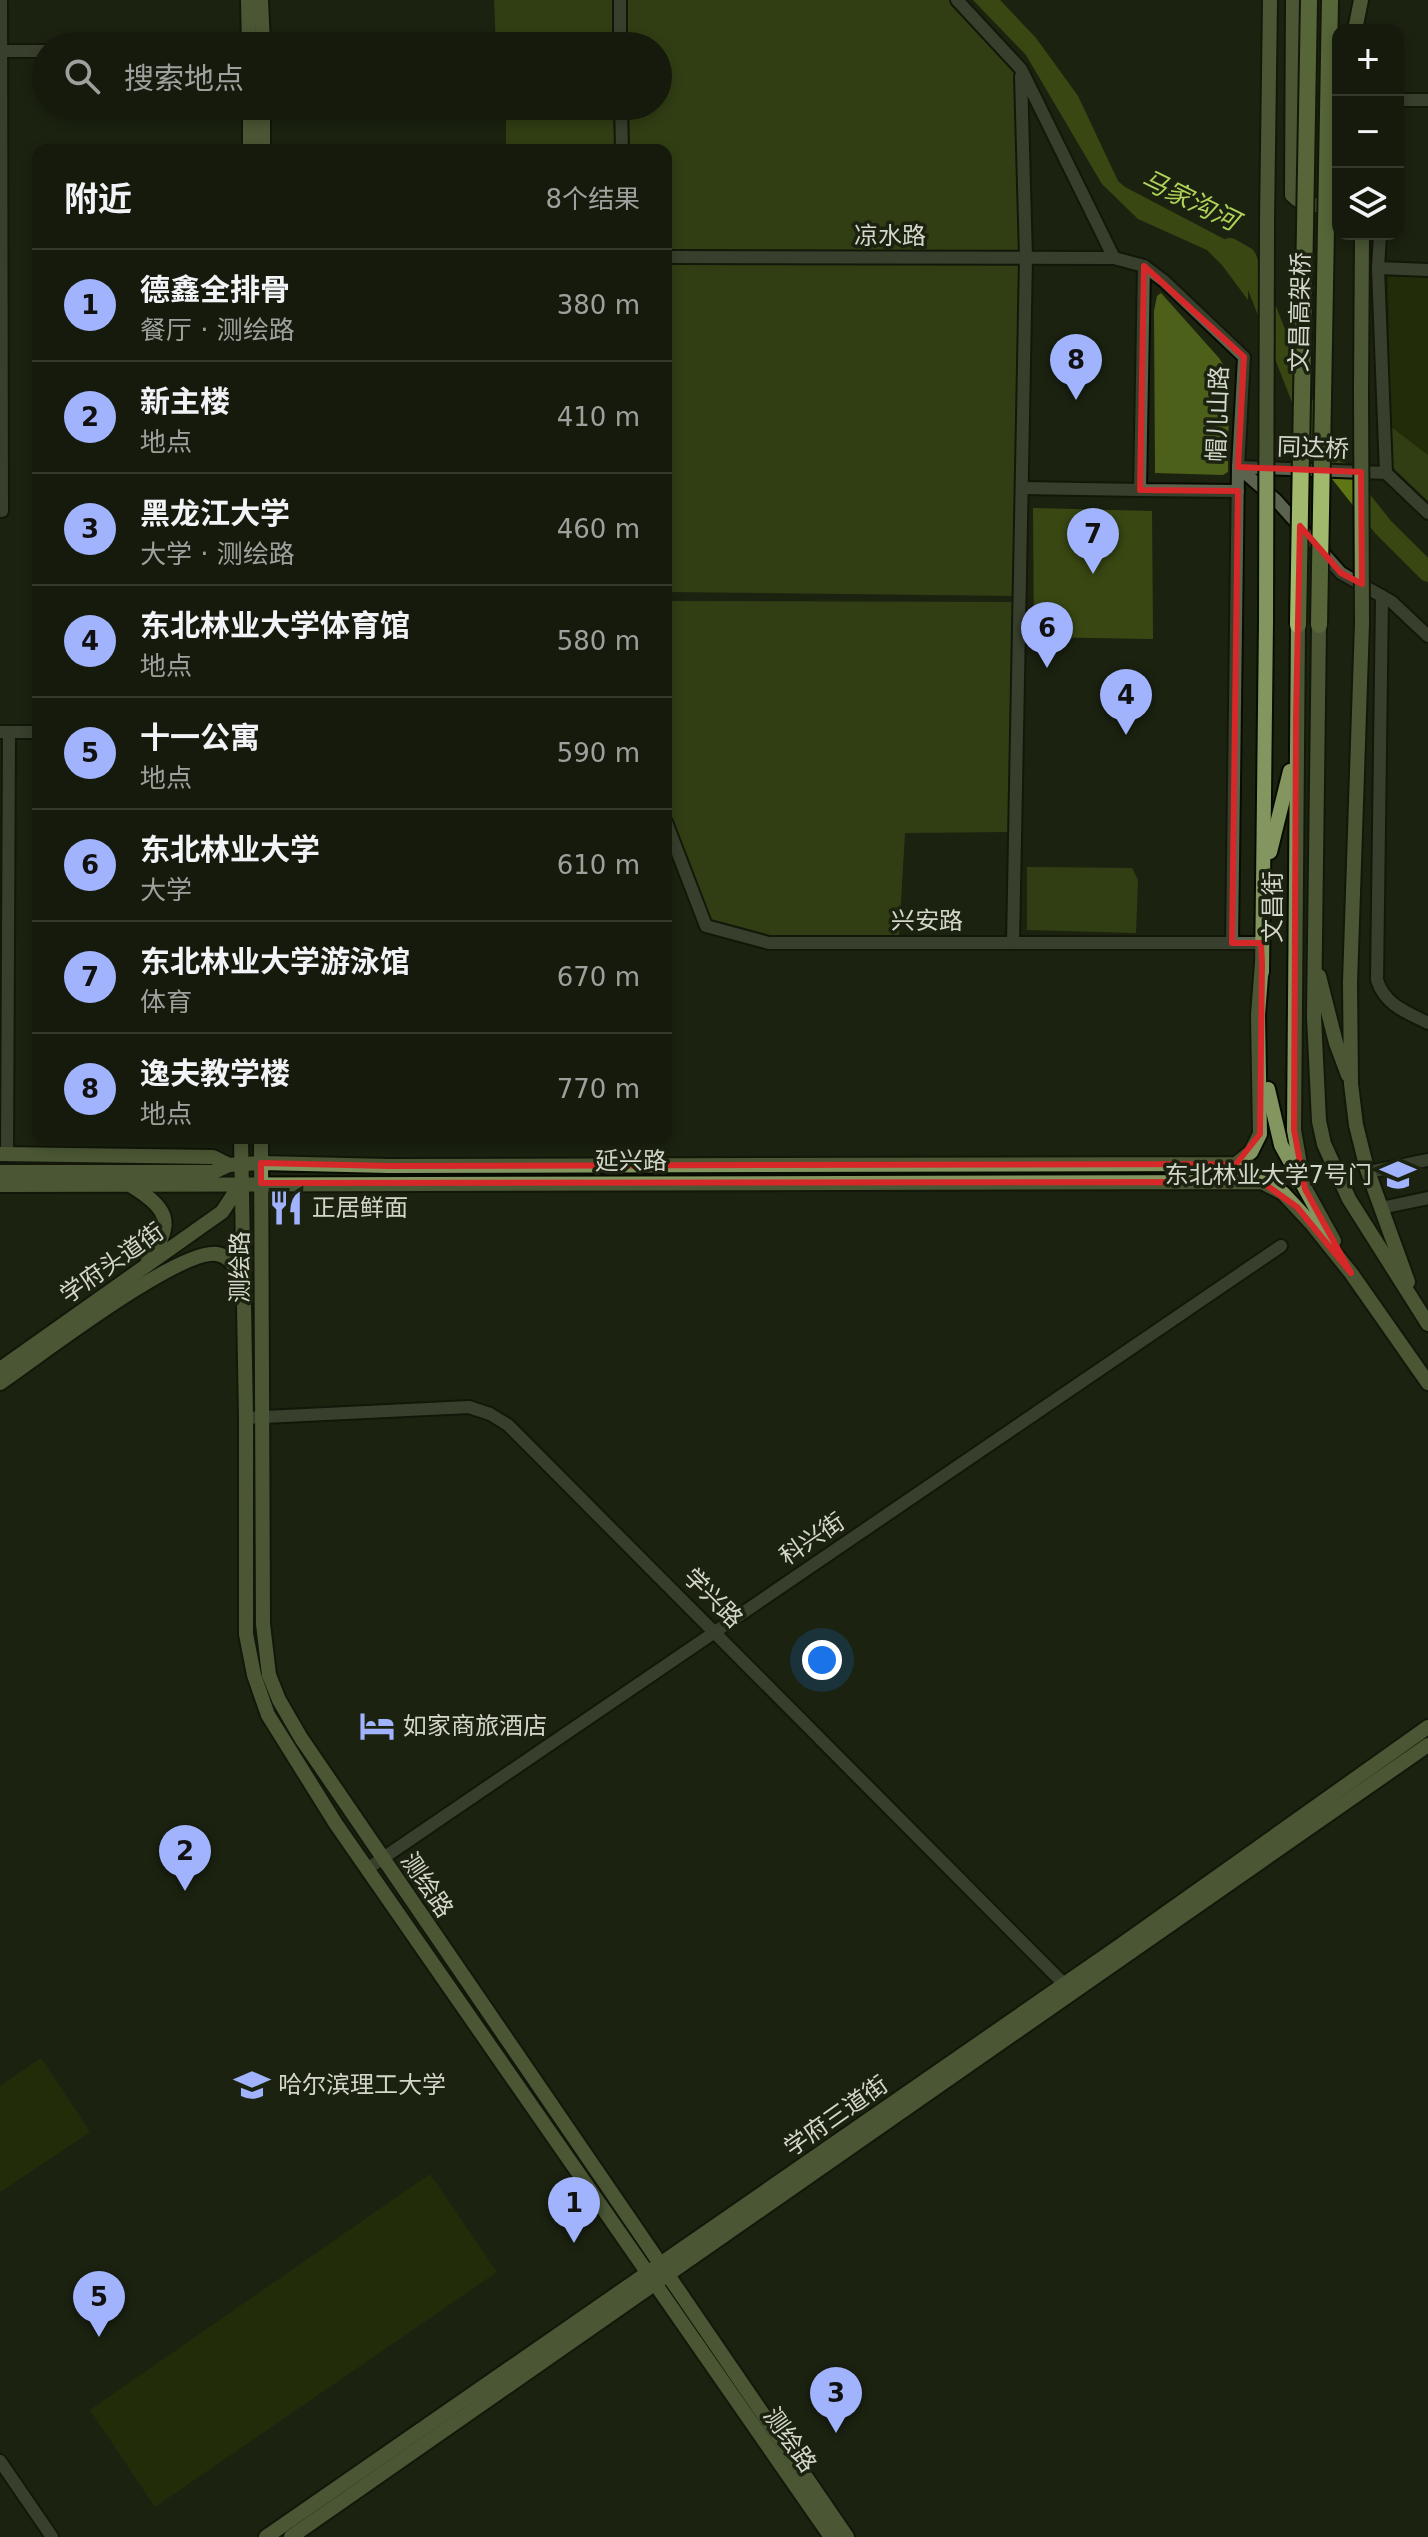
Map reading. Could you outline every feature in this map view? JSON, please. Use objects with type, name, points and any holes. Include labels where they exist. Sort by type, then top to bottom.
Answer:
[{"type":"highway","name":"文昌高架桥","points":[[1298,625],[1309,0]]},
{"type":"highway","name":"文昌高架桥","points":[[1319,625],[1330,0]]},
{"type":"main road","points":[[248,0],[249,32]]},
{"type":"main road","points":[[261,0],[262,32]]},
{"type":"main road","points":[[1270,0],[1261,943],[1266,1080],[1274,1122],[1286,1154],[1351,1273],[1428,1383]]},
{"type":"main road","points":[[1293,0],[1292,195],[1298,202],[1322,205],[1332,201]]},
{"type":"main road","points":[[1356,24],[1362,0]]},
{"type":"main road","points":[[1362,0],[1363,24]]},
{"type":"main road","points":[[250,120],[250,144]]},
{"type":"main road","points":[[263,120],[263,144]]},
{"type":"main road","points":[[1362,240],[1362,623],[1350,982],[1351,1083],[1356,1125],[1369,1172],[1417,1309],[1428,1324]]},
{"type":"main road","name":"文昌街","points":[[1298,625],[1294,1130],[1305,1189]]},
{"type":"main road","name":"文昌街","points":[[1319,625],[1314,1017],[1317,1093],[1324,1144],[1349,1199],[1417,1309]]},
{"type":"main road","points":[[1264,873],[1292,763],[1296,719]]},
{"type":"main road","name":"延兴路","points":[[3,1154],[213,1157],[235,1164],[389,1166],[1236,1164],[1251,1152],[1260,1134],[1258,1015],[1262,963]]},
{"type":"main road","points":[[1315,963],[1336,1043],[1351,1083]]},
{"type":"main road","name":"测绘路","points":[[240,1144],[235,1164],[240,1184],[243,1282],[246,1634],[254,1675],[275,1727],[367,1869],[847,2537]]},
{"type":"main road","name":"测绘路","points":[[261,1144],[263,1624],[269,1675],[279,1700],[301,1738],[831,2537]]},
{"type":"main road","points":[[0,1172],[214,1172],[235,1164]]},
{"type":"main road","name":"延兴路","points":[[0,1185],[1262,1182],[1283,1193],[1297,1207],[1351,1273]]},
{"type":"main road","points":[[129,1184],[159,1205],[164,1221],[158,1246],[135,1273]]},
{"type":"main road","name":"学府头道街","points":[[0,1369],[222,1212],[240,1184]]},
{"type":"main road","name":"学府头道街","points":[[0,1383],[149,1281],[193,1259],[211,1254],[226,1257],[243,1282]]},
{"type":"main road","name":"学府三道街","points":[[1068,1988],[1428,1727]]},
{"type":"main road","name":"学府三道街","points":[[291,2537],[658,2274],[1068,1988],[1428,1745]]},
{"type":"main road","name":"学府三道街","points":[[266,2537],[658,2274]]},
{"type":"street","points":[[1,0],[2,511]]},
{"type":"street","points":[[620,0],[620,32]]},
{"type":"street","points":[[957,0],[1021,69],[1114,258]]},
{"type":"street","points":[[0,51],[32,51]]},
{"type":"street","points":[[1013,943],[1026,258],[1021,69]]},
{"type":"street","points":[[1404,100],[1428,100]]},
{"type":"street","points":[[621,120],[622,144]]},
{"type":"street","points":[[1380,240],[1378,268],[1386,473],[1428,513]]},
{"type":"street","name":"凉水路","points":[[672,257],[1114,258]]},
{"type":"street","name":"帽儿山路","points":[[1114,258],[1144,266],[1164,281],[1244,357],[1238,467],[1232,943]]},
{"type":"street","points":[[1140,490],[1144,266]]},
{"type":"street","points":[[1378,268],[1428,270]]},
{"type":"street","points":[[1238,467],[1276,500],[1341,573],[1392,602],[1428,636]]},
{"type":"street","name":"同达桥","points":[[1238,467],[1386,473]]},
{"type":"street","points":[[1022,488],[1238,491]]},
{"type":"street","points":[[1382,596],[1377,980],[1389,1002],[1428,1023]]},
{"type":"street","points":[[3,1154],[4,732],[32,732]]},
{"type":"street","name":"兴安路","points":[[672,838],[706,926],[769,943],[1261,943]]},
{"type":"street","points":[[1369,1172],[1428,1160]]},
{"type":"street","points":[[1381,1208],[1428,1198]]},
{"type":"street","name":"科兴街","points":[[367,1869],[1281,1246]]},
{"type":"street","name":"学兴路","points":[[246,1418],[469,1407],[490,1414],[508,1425],[1068,1988]]},
{"type":"street","points":[[0,2461],[52,2537]]},
{"type":"highlighted area","points":[[1144,266],[1244,357],[1238,467],[1361,472],[1362,584],[1341,573],[1300,526],[1296,719],[1294,1130],[1305,1189],[1351,1273],[1297,1207],[1262,1182],[261,1183],[261,1163],[389,1166],[1236,1164],[1260,1134],[1262,963],[1261,943],[1232,943],[1238,491],[1140,490]]},
{"type":"shaded area","points":[[494,0],[614,0],[615,32],[495,32]]},
{"type":"shaded area","points":[[625,0],[951,0],[1017,70],[1022,254],[672,253],[672,144],[626,144],[626,120],[672,120],[672,32],[625,32]]},
{"type":"shaded area","points":[[973,0],[1000,0],[1036,38],[1078,96],[1118,181],[1249,252],[1248,300],[1207,250],[1138,219],[1102,184],[1026,55]]},
{"type":"shaded area","points":[[506,120],[615,120],[616,144],[506,144]]},
{"type":"shaded area","points":[[672,262],[1020,262],[1018,596],[672,592]]},
{"type":"shaded area","points":[[1388,276],[1428,276],[1428,455],[1390,426]]},
{"type":"shaded area","points":[[1161,293],[1229,373],[1228,472],[1223,475],[1155,473],[1154,311],[1157,296]]},
{"type":"shaded area","points":[[1390,426],[1428,455],[1428,501],[1390,465]]},
{"type":"shaded area","points":[[1033,508],[1152,511],[1153,639],[1034,637]]},
{"type":"shaded area","points":[[672,601],[1016,602],[1009,832],[905,833],[899,936],[771,937],[710,922],[672,818]]},
{"type":"shaded area","points":[[1027,867],[1132,868],[1138,880],[1136,933],[1027,930]]},
{"type":"shaded area","points":[[41,2058],[90,2132],[0,2192],[0,2086]]},
{"type":"shaded area","points":[[430,2174],[497,2272],[155,2507],[90,2410]]},
{"type":"waterway","name":"马家沟河","points":[[1230,248],[1246,257],[1321,449],[1383,527],[1428,572]]},
{"type":"place","name":"逸夫教学楼","points":[[1076,400]]},
{"type":"place","name":"东北林业大学游泳馆","points":[[1093,574]]},
{"type":"place","name":"东北林业大学","points":[[1047,668]]},
{"type":"place","name":"东北林业大学体育馆","points":[[1126,735]]},
{"type":"place","name":"东北林业大学7号门","points":[[1398,1175]]},
{"type":"place","name":"正居鲜面","points":[[286,1208]]},
{"type":"place","name":"如家商旅酒店","points":[[377,1726]]},
{"type":"place","name":"新主楼","points":[[185,1891]]},
{"type":"place","name":"哈尔滨理工大学","points":[[252,2085]]},
{"type":"place","name":"德鑫全排骨","points":[[574,2243]]},
{"type":"place","name":"十一公寓","points":[[99,2337]]},
{"type":"place","name":"黑龙江大学","points":[[836,2433]]}]
